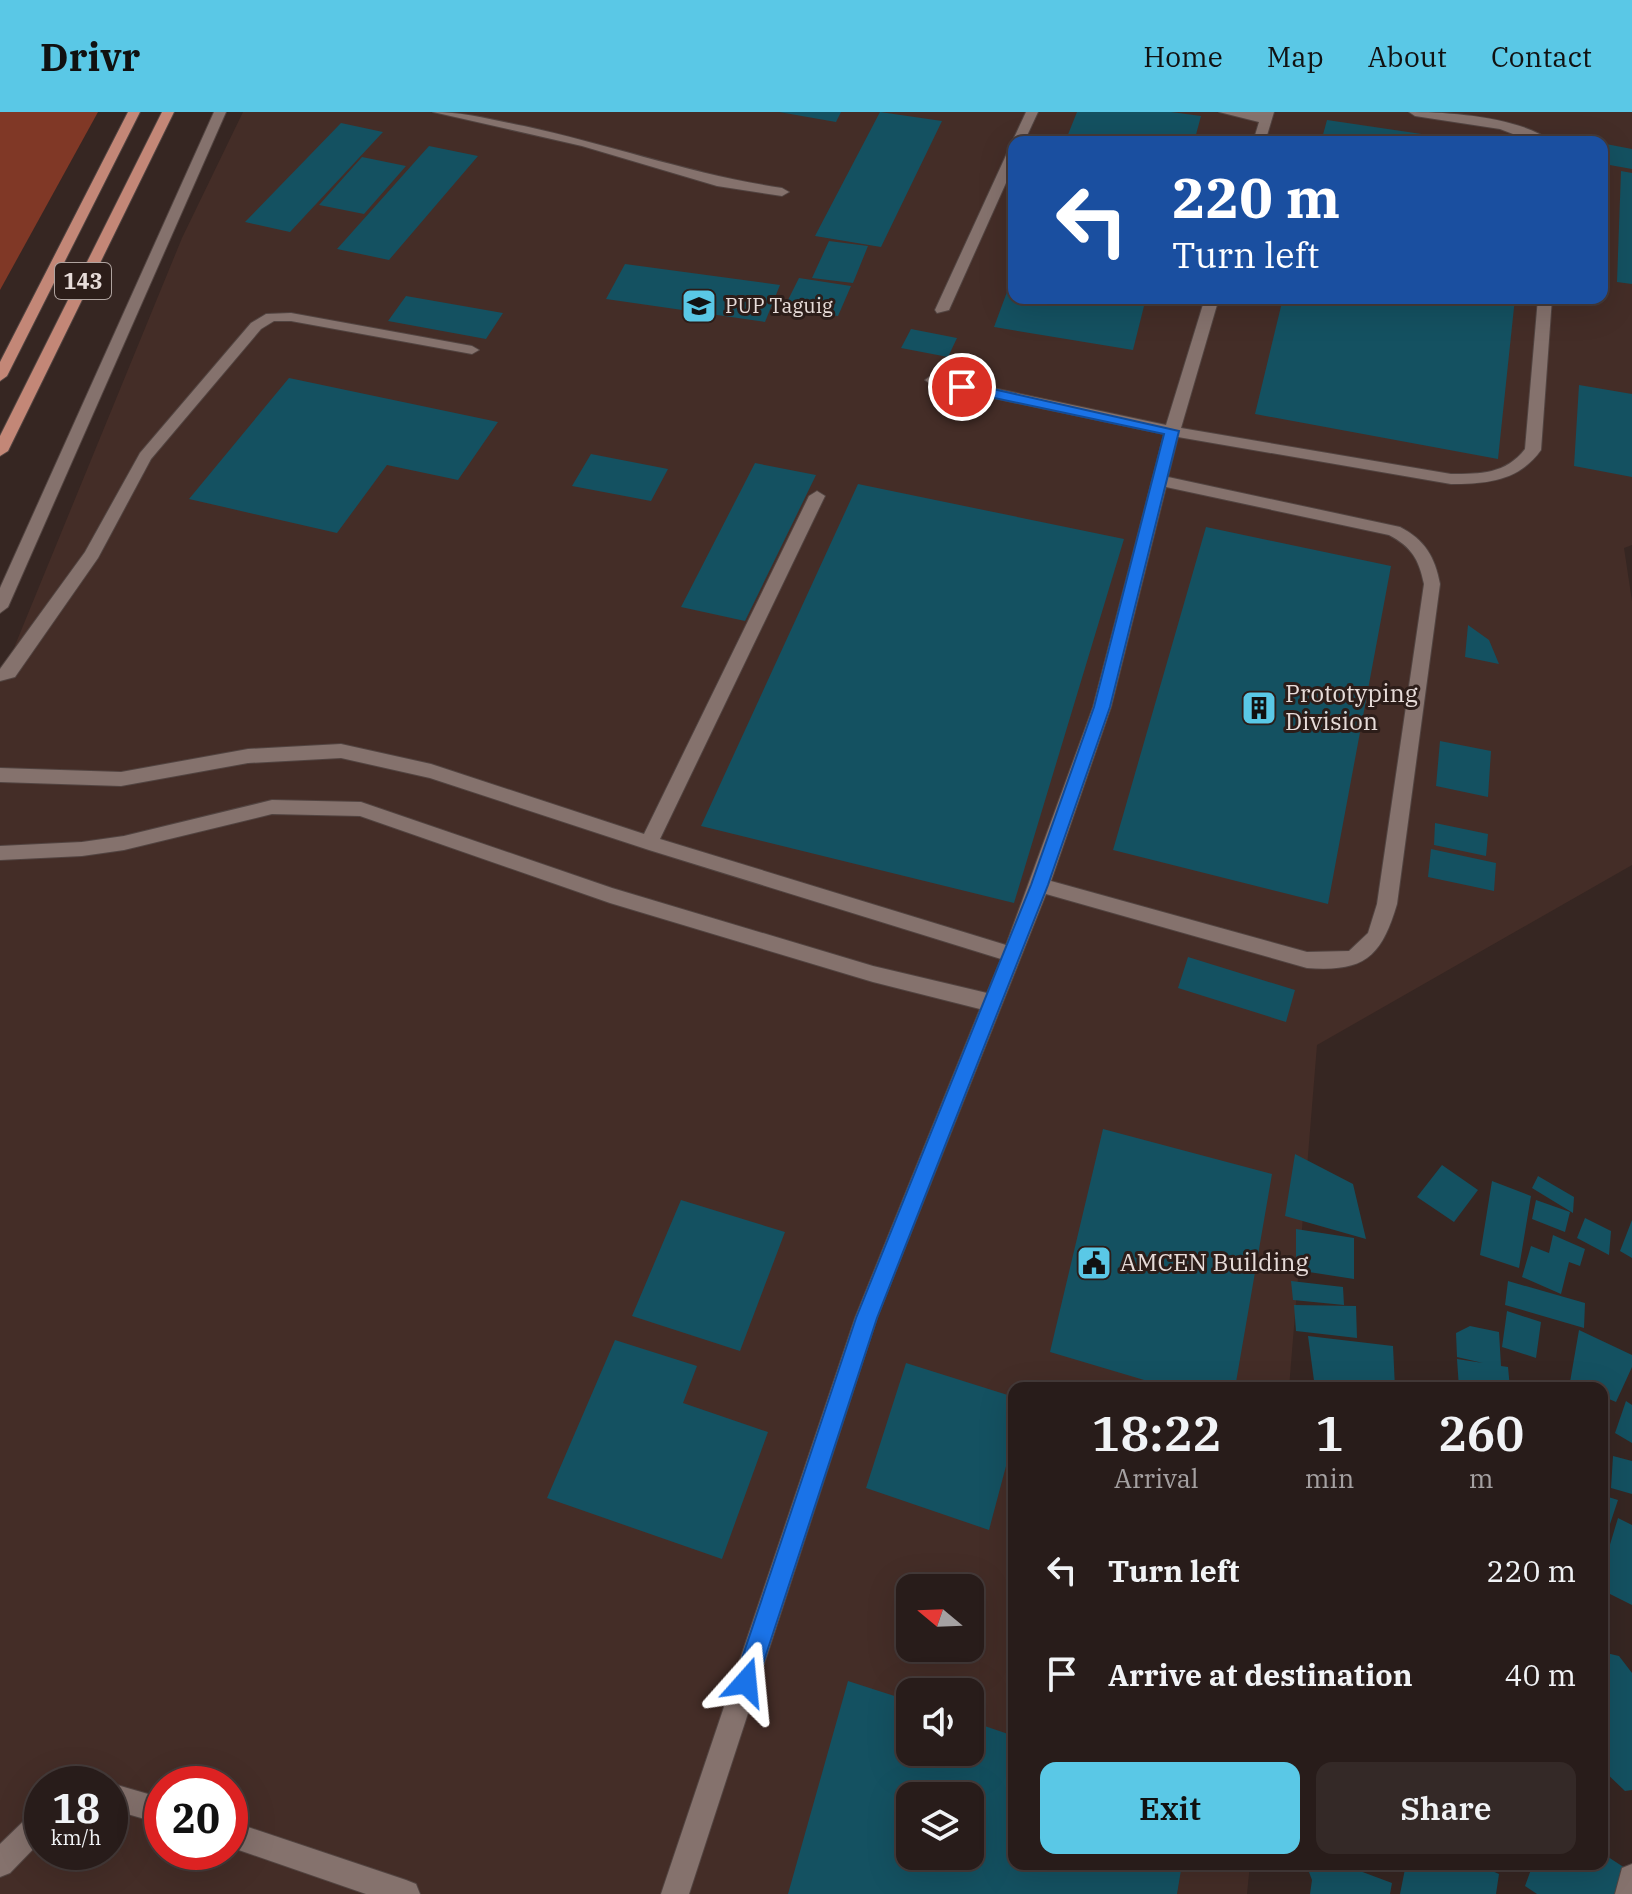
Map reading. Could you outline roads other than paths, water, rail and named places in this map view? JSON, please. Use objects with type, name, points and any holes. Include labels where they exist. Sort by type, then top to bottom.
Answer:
[{"type":"main road","name":"143","points":[[0,376],[134,112]]},
{"type":"main road","name":"143","points":[[0,451],[168,112]]},
{"type":"street","points":[[0,607],[220,112]]},
{"type":"street","points":[[439,112],[570,139],[717,182],[782,192]]},
{"type":"street","points":[[1021,136],[1032,112]]},
{"type":"street","points":[[1225,112],[1267,115],[1261,136]]},
{"type":"street","points":[[1415,112],[1503,126],[1530,136]]},
{"type":"street","points":[[942,310],[1008,164]]},
{"type":"street","points":[[675,1894],[866,1318],[1040,885],[1102,707],[1162,481],[1172,431],[1210,304]]},
{"type":"street","points":[[932,380],[1172,431],[1451,479],[1506,474],[1523,464],[1533,450],[1545,304]]},
{"type":"street","points":[[0,675],[9,673],[92,554],[145,457],[256,326],[271,317],[291,317],[472,350]]},
{"type":"street","points":[[1040,885],[1307,960],[1351,961],[1366,953],[1379,934],[1387,904],[1432,584],[1428,559],[1417,542],[1394,531],[1162,481]]},
{"type":"street","points":[[649,843],[817,496]]},
{"type":"street","points":[[0,775],[121,779],[248,756],[341,751],[431,771],[649,843],[1011,954]]},
{"type":"street","points":[[0,853],[82,849],[124,843],[272,807],[361,809],[610,895],[873,974],[992,1003]]},
{"type":"street","points":[[0,1863],[24,1839]]},
{"type":"street","points":[[248,1840],[406,1894]]},
{"type":"street","points":[[1629,1894],[1632,1878]]},
{"type":"place","name":"PUP Taguig","points":[[699,306]]},
{"type":"place","name":"Prototyping Division","points":[[1259,708]]},
{"type":"place","name":"AMCEN Building","points":[[1094,1263]]}]
